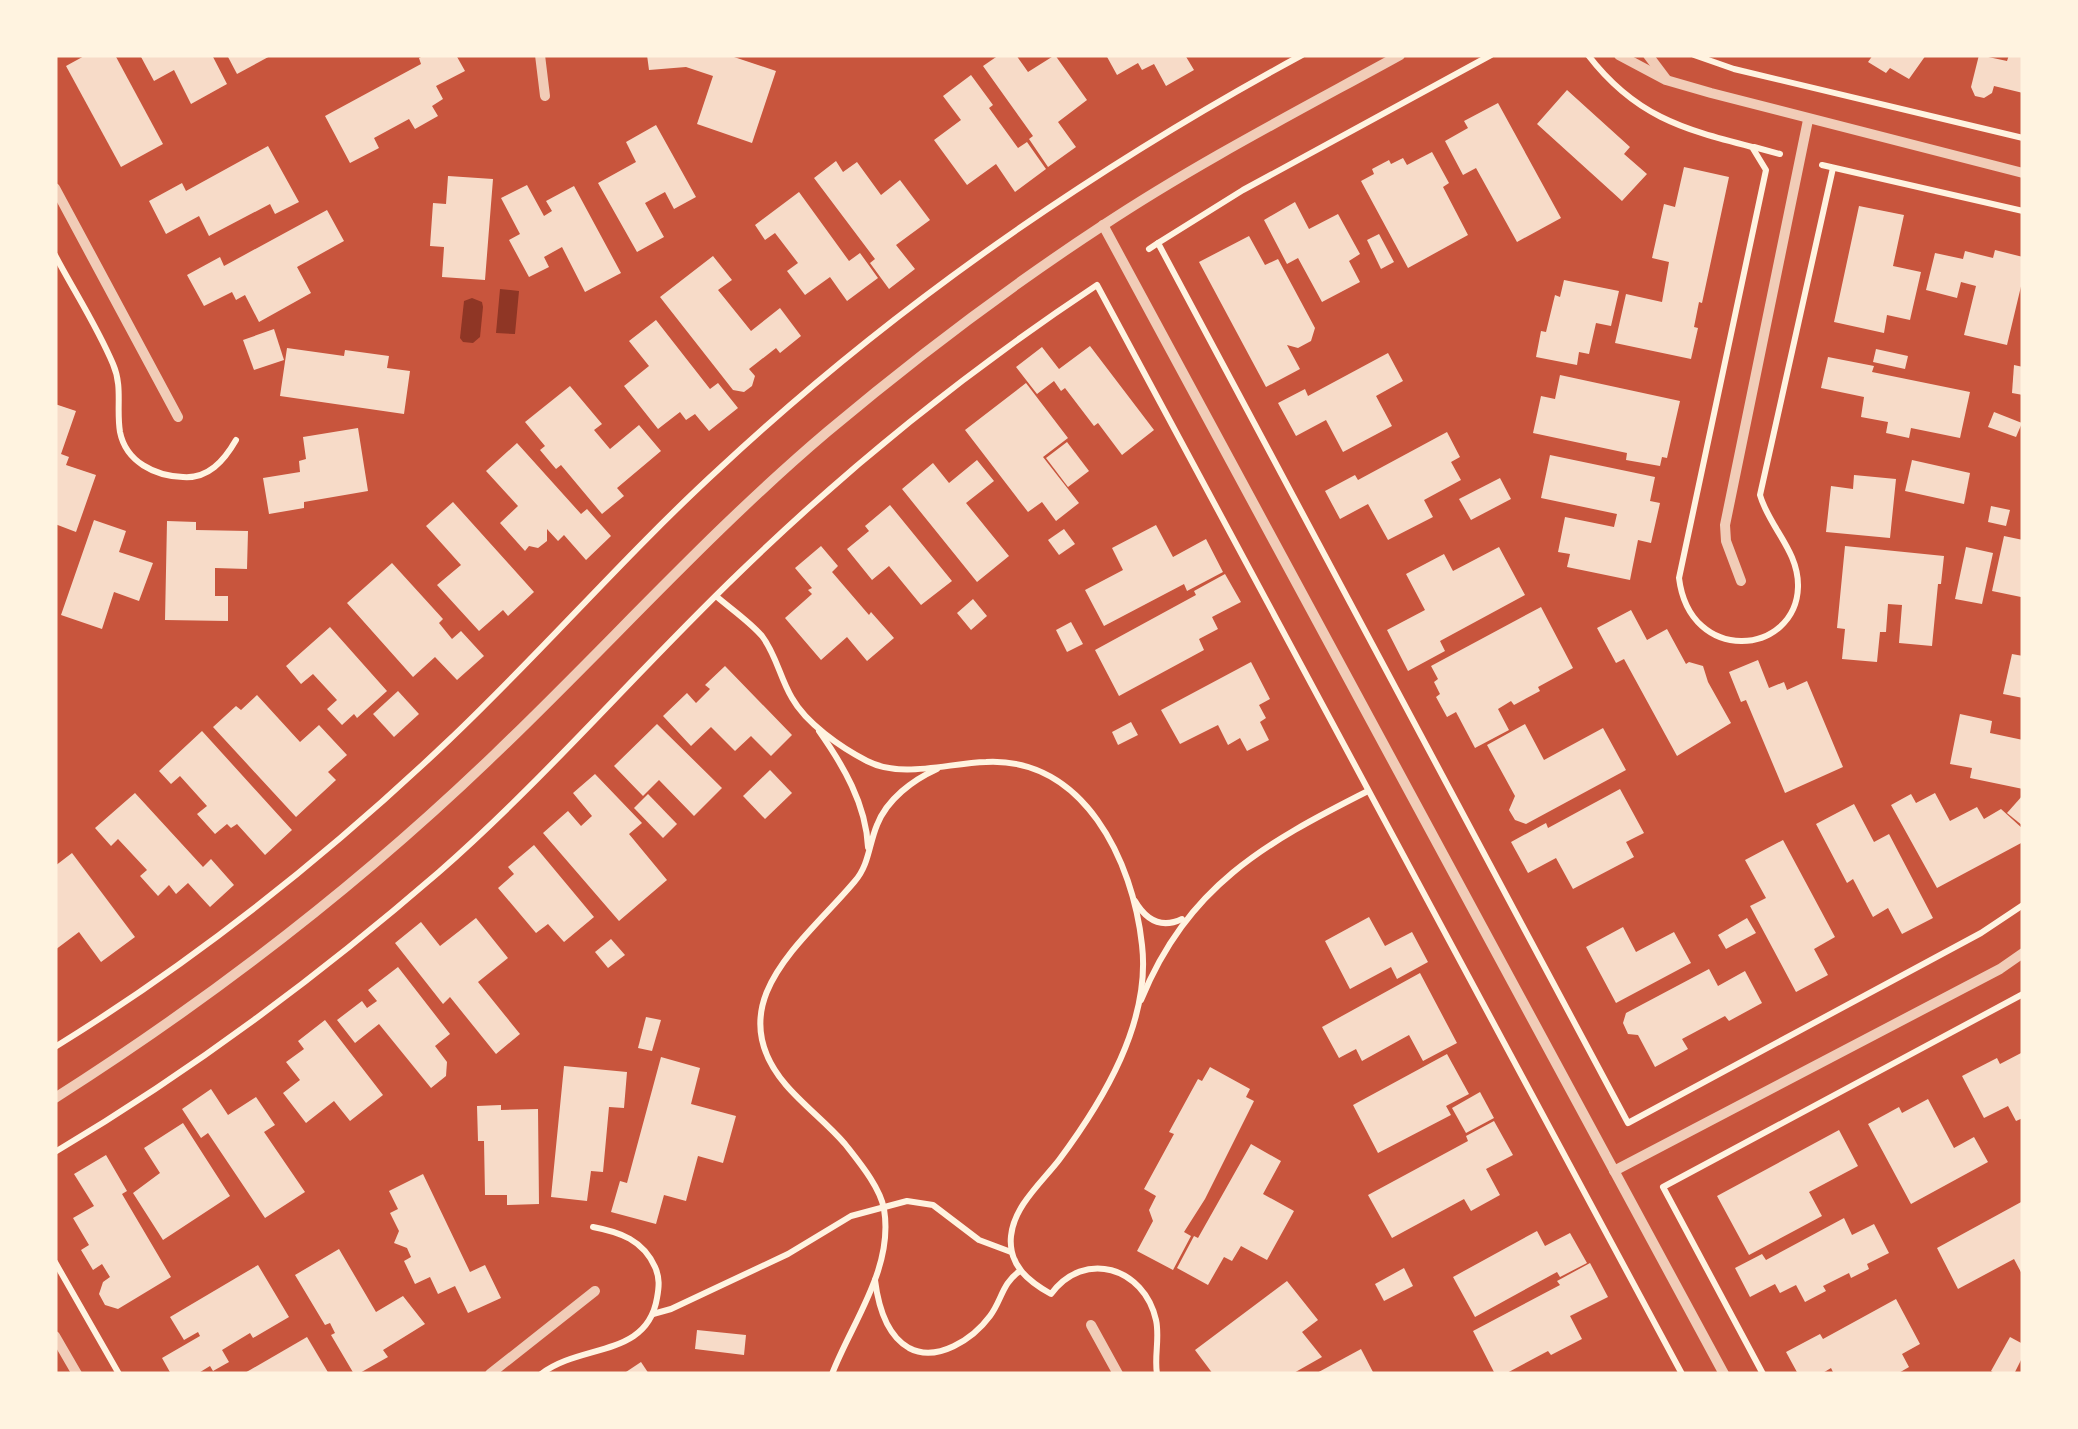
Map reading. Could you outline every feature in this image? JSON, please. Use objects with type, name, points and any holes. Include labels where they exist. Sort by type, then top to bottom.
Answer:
[{"type":"street","points":[[540,55],[545,96]]},
{"type":"street","points":[[55,1098],[156,1034],[392,848],[494,756],[697,550],[826,433],[956,328],[1104,225],[1226,150],[1400,55]]},
{"type":"street","points":[[1618,55],[1666,80],[2023,173]]},
{"type":"street","points":[[1648,55],[1666,80]]},
{"type":"street","points":[[1741,582],[1726,541],[1725,524],[1808,120]]},
{"type":"street","points":[[55,188],[178,417]]},
{"type":"street","points":[[1104,225],[1724,1374]]},
{"type":"street","points":[[1614,1170],[2023,953]]},
{"type":"street","points":[[490,1374],[596,1291]]},
{"type":"street","points":[[1092,1325],[1118,1374]]},
{"type":"street","points":[[55,1336],[77,1374]]},
{"type":"path","points":[[55,1047],[176,966],[316,858],[446,742],[668,518],[810,387],[1018,228],[1160,135],[1302,55]]},
{"type":"path","points":[[1148,249],[1243,190],[1491,55]]},
{"type":"path","points":[[1694,55],[1734,69],[2023,138]]},
{"type":"path","points":[[1752,147],[1782,154]]},
{"type":"path","points":[[1822,165],[2023,211]]},
{"type":"path","points":[[1158,243],[1629,1126],[1981,933],[2023,905]]},
{"type":"path","points":[[55,255],[113,364],[121,397],[120,434],[132,456],[157,474],[192,478],[215,467],[236,440]]},
{"type":"path","points":[[55,1152],[180,1071],[293,990],[438,872],[596,720],[716,596],[876,449],[992,358],[1105,280]]},
{"type":"path","points":[[1097,285],[1682,1374]]},
{"type":"path","points":[[716,596],[764,638],[792,699],[836,754],[855,794],[868,836],[868,858]]},
{"type":"path","points":[[815,724],[878,765],[904,770],[989,762],[1026,764],[1056,778],[1079,798],[1118,858],[1132,896],[1143,958],[1138,1008]]},
{"type":"path","points":[[832,1374],[876,1279],[885,1244],[884,1206],[861,1164],[784,1083],[762,1046],[758,1018],[780,965],[858,877],[868,858],[877,823],[890,803],[920,778],[948,765]]},
{"type":"path","points":[[1157,1374],[1155,1316],[1146,1295],[1114,1268],[1088,1268],[1064,1280],[1051,1294],[1031,1283],[1011,1252],[1011,1230],[1016,1216],[1102,1092],[1126,1046],[1158,961],[1185,918],[1234,872],[1282,836],[1368,790]]},
{"type":"path","points":[[1132,896],[1154,922],[1169,924],[1185,918]]},
{"type":"path","points":[[1763,1374],[1660,1184],[2023,994]]},
{"type":"path","points":[[653,1314],[788,1254],[851,1216],[907,1201],[932,1205],[979,1240],[1011,1252]]},
{"type":"path","points":[[541,1374],[575,1354],[630,1340],[653,1314],[659,1282],[644,1248],[621,1234],[593,1227]]},
{"type":"path","points":[[55,1262],[119,1374]]},
{"type":"path","points":[[876,1279],[883,1314],[898,1340],[918,1352],[935,1353],[959,1343],[981,1326],[1006,1284],[1020,1271]]},
{"type":"shaded area","points":[[500,289],[519,291],[515,334],[496,333]]},
{"type":"shaded area","points":[[472,298],[482,302],[483,307],[480,337],[473,343],[460,338],[464,301]]},
{"type":"building","points":[[86,55],[115,55],[163,144],[121,167],[66,66]]},
{"type":"building","points":[[140,55],[212,55],[227,84],[191,104],[174,70],[154,81]]},
{"type":"building","points":[[227,55],[272,55],[237,74]]},
{"type":"building","points":[[456,55],[465,71],[436,86],[443,99],[432,106],[438,116],[415,129],[409,119],[374,138],[379,148],[350,163],[325,116],[421,64],[419,58]]},
{"type":"building","points":[[647,55],[728,55],[776,71],[752,143],[697,124],[713,76],[686,67],[649,70]]},
{"type":"building","points":[[999,55],[1016,55],[1028,72],[1055,55],[1087,100],[1058,122],[1076,147],[1048,167],[1029,139],[1033,136],[983,66]]},
{"type":"building","points":[[1106,55],[1185,55],[1194,70],[1166,86],[1154,64],[1142,70],[1138,63],[1117,75]]},
{"type":"building","points":[[1873,55],[1926,55],[1909,79],[1890,68],[1886,73],[1868,62]]},
{"type":"building","points":[[1979,55],[2007,61],[2009,55],[2023,55],[2023,93],[1994,86],[1984,98],[1975,96],[1971,87]]},
{"type":"building","points":[[971,75],[1018,148],[1027,142],[1046,169],[1015,192],[996,164],[967,185],[934,140],[961,120],[943,96]]},
{"type":"building","points":[[1567,90],[1630,147],[1624,154],[1647,174],[1622,201],[1537,124]]},
{"type":"building","points":[[1498,103],[1561,218],[1517,242],[1476,168],[1463,175],[1445,141],[1468,128],[1464,121]]},
{"type":"building","points":[[656,125],[696,197],[674,209],[665,192],[645,203],[664,237],[637,252],[598,183],[636,162],[626,142]]},
{"type":"building","points":[[268,146],[299,202],[275,214],[270,204],[209,236],[199,216],[166,234],[149,201],[182,183],[186,191]]},
{"type":"building","points":[[1432,152],[1449,183],[1443,187],[1468,235],[1408,268],[1361,181],[1389,160],[1391,164],[1403,158],[1407,165]]},
{"type":"building","points":[[836,161],[843,172],[857,162],[881,195],[900,180],[930,220],[896,245],[915,269],[889,289],[870,263],[875,259],[814,178]]},
{"type":"building","points":[[1684,167],[1729,177],[1702,303],[1699,302],[1691,359],[1615,343],[1626,294],[1662,302],[1669,262],[1652,258],[1664,204],[1675,207]]},
{"type":"building","points":[[448,176],[493,179],[485,280],[442,277],[444,247],[430,246],[433,203],[446,204]]},
{"type":"building","points":[[527,185],[544,216],[552,211],[546,201],[574,186],[621,273],[585,292],[562,247],[544,257],[549,267],[529,277],[509,240],[520,234],[501,198]]},
{"type":"building","points":[[799,192],[849,261],[860,253],[878,278],[847,301],[830,277],[805,295],[787,271],[798,263],[775,233],[765,240],[755,225]]},
{"type":"building","points":[[1295,202],[1309,229],[1338,214],[1360,254],[1349,261],[1360,282],[1322,302],[1298,258],[1287,264],[1264,220]]},
{"type":"building","points":[[1859,206],[1904,215],[1893,266],[1921,272],[1910,320],[1887,315],[1884,333],[1834,322]]},
{"type":"building","points":[[327,210],[344,241],[297,267],[311,293],[259,322],[245,295],[236,300],[232,292],[204,306],[187,275],[220,257],[224,266]]},
{"type":"building","points":[[1379,234],[1394,262],[1381,269],[1367,240]]},
{"type":"building","points":[[1249,236],[1265,265],[1278,259],[1315,328],[1311,341],[1298,348],[1287,345],[1300,369],[1266,387],[1199,262]]},
{"type":"building","points":[[1995,250],[2023,257],[2023,278],[2007,345],[1964,335],[1976,286],[1961,282],[1957,298],[1926,290],[1935,253],[1963,259],[1965,251],[1993,258]]},
{"type":"building","points":[[713,256],[732,280],[718,290],[751,331],[780,308],[801,336],[780,353],[776,348],[749,369],[755,376],[752,386],[744,392],[733,390],[660,297]]},
{"type":"building","points":[[1564,280],[1619,291],[1611,326],[1596,323],[1589,354],[1579,352],[1577,365],[1536,357],[1541,331],[1546,332],[1555,295],[1560,297]]},
{"type":"building","points":[[656,320],[710,389],[718,383],[738,408],[709,431],[695,414],[686,420],[680,412],[658,429],[624,386],[649,366],[629,341]]},
{"type":"building","points":[[274,329],[284,360],[254,370],[243,340]]},
{"type":"building","points":[[1090,346],[1154,430],[1122,455],[1065,388],[1061,391],[1054,381],[1037,394],[1016,367],[1042,347],[1059,369]]},
{"type":"building","points":[[287,348],[344,356],[345,350],[389,356],[387,368],[410,371],[404,414],[280,396]]},
{"type":"building","points":[[1876,349],[1908,356],[1905,369],[1873,362]]},
{"type":"building","points":[[1388,353],[1403,381],[1376,396],[1392,426],[1343,452],[1326,420],[1296,436],[1278,403],[1305,389],[1308,396]]},
{"type":"building","points":[[1828,357],[1874,366],[1872,372],[1970,392],[1960,438],[1911,428],[1909,438],[1886,433],[1888,422],[1861,417],[1864,397],[1821,388]]},
{"type":"building","points":[[2014,365],[2023,367],[2023,395],[2012,393]]},
{"type":"building","points":[[1560,375],[1680,401],[1667,458],[1662,457],[1660,466],[1626,460],[1627,453],[1533,433],[1541,396],[1555,399]]},
{"type":"building","points":[[1026,383],[1068,438],[1043,457],[1079,503],[1056,521],[1042,502],[1028,512],[965,430]]},
{"type":"building","points":[[570,386],[602,424],[594,430],[610,449],[639,425],[661,451],[617,488],[624,496],[602,514],[561,465],[556,469],[540,450],[545,446],[525,422]]},
{"type":"building","points":[[55,404],[76,411],[61,454],[69,457],[66,465],[96,475],[76,532],[55,524]]},
{"type":"building","points":[[1994,412],[2022,423],[2016,437],[1988,427]]},
{"type":"building","points":[[358,428],[368,491],[304,502],[304,508],[269,514],[263,478],[300,472],[299,461],[306,459],[303,437]]},
{"type":"building","points":[[1447,432],[1460,457],[1451,462],[1461,480],[1424,500],[1433,517],[1388,540],[1368,504],[1340,519],[1325,491],[1355,475],[1358,480]]},
{"type":"building","points":[[1067,442],[1089,471],[1068,487],[1046,458]]},
{"type":"building","points":[[517,443],[581,514],[587,509],[611,536],[586,560],[564,535],[558,541],[547,529],[547,541],[525,551],[500,523],[518,506],[486,471]]},
{"type":"building","points":[[1550,455],[1655,477],[1650,501],[1660,503],[1651,543],[1638,540],[1630,580],[1567,567],[1570,554],[1558,552],[1565,517],[1614,527],[1617,514],[1541,498]]},
{"type":"building","points":[[977,460],[994,481],[966,503],[1009,556],[977,582],[902,489],[933,463],[949,483]]},
{"type":"building","points":[[1912,460],[1970,473],[1964,504],[1905,491]]},
{"type":"building","points":[[1854,475],[1896,479],[1890,538],[1826,532],[1831,486],[1853,489]]},
{"type":"building","points":[[1500,478],[1511,499],[1471,520],[1459,499]]},
{"type":"building","points":[[453,502],[534,592],[508,616],[503,610],[479,631],[437,585],[461,565],[426,526]]},
{"type":"building","points":[[890,505],[952,581],[921,605],[889,566],[872,580],[847,549],[869,531],[865,526]]},
{"type":"building","points":[[1991,506],[2010,510],[2006,526],[1988,522]]},
{"type":"building","points":[[94,520],[126,531],[119,552],[153,563],[139,601],[114,592],[102,629],[61,615]]},
{"type":"building","points":[[167,521],[196,522],[196,530],[248,531],[247,569],[215,568],[215,596],[228,596],[228,621],[165,620]]},
{"type":"building","points":[[1156,525],[1173,557],[1206,539],[1223,572],[1187,591],[1184,584],[1104,626],[1085,590],[1123,570],[1112,548]]},
{"type":"building","points":[[1064,529],[1075,544],[1059,555],[1048,540]]},
{"type":"building","points":[[2004,536],[2023,540],[2021,597],[1992,591]]},
{"type":"building","points":[[821,546],[838,566],[832,572],[894,638],[867,661],[847,637],[821,660],[785,618],[812,594],[808,590],[812,588],[795,568]]},
{"type":"building","points":[[1845,546],[1944,556],[1932,646],[1899,643],[1902,605],[1888,604],[1886,632],[1880,632],[1877,662],[1842,659],[1845,629],[1837,628]]},
{"type":"building","points":[[1499,547],[1525,595],[1440,641],[1445,651],[1408,671],[1387,630],[1425,610],[1406,574],[1444,554],[1453,571]]},
{"type":"building","points":[[1966,547],[1993,553],[1982,604],[1955,599]]},
{"type":"building","points":[[392,563],[443,619],[439,623],[452,639],[461,631],[484,656],[457,680],[435,657],[413,677],[347,603]]},
{"type":"building","points":[[1225,574],[1241,602],[1212,617],[1218,629],[1199,639],[1204,650],[1119,696],[1095,650],[1196,595],[1194,591]]},
{"type":"building","points":[[973,599],[987,616],[971,630],[957,613]]},
{"type":"building","points":[[1541,607],[1573,668],[1538,687],[1540,691],[1498,709],[1509,730],[1475,748],[1456,712],[1447,717],[1436,697],[1440,694],[1434,682],[1438,679],[1431,666]]},
{"type":"building","points":[[1631,610],[1647,640],[1667,629],[1686,664],[1703,666],[1731,723],[1677,756],[1624,659],[1616,663],[1597,628]]},
{"type":"building","points":[[1071,622],[1083,644],[1067,652],[1056,630]]},
{"type":"building","points":[[330,627],[387,691],[357,718],[354,714],[342,725],[327,709],[337,700],[313,674],[301,684],[286,666]]},
{"type":"building","points":[[2012,654],[2023,656],[2023,698],[2003,694]]},
{"type":"building","points":[[1758,660],[1769,688],[1784,682],[1787,690],[1807,681],[1843,767],[1785,793],[1746,700],[1741,702],[1729,672]]},
{"type":"building","points":[[1251,662],[1270,699],[1259,705],[1266,718],[1260,722],[1269,740],[1247,751],[1240,738],[1228,745],[1218,725],[1180,744],[1161,710]]},
{"type":"building","points":[[725,666],[792,735],[771,756],[751,736],[735,751],[711,727],[691,746],[663,716],[687,693],[696,703],[710,689],[705,685]]},
{"type":"building","points":[[398,691],[419,714],[394,737],[373,714]]},
{"type":"building","points":[[257,695],[300,742],[319,725],[347,755],[328,772],[336,780],[296,817],[213,727],[236,706],[241,710]]},
{"type":"building","points":[[1960,714],[1992,721],[1990,733],[2023,740],[2023,789],[1970,778],[1972,768],[1950,764]]},
{"type":"building","points":[[1131,722],[1138,735],[1118,745],[1112,732]]},
{"type":"building","points":[[657,724],[722,788],[694,816],[659,780],[643,796],[614,766]]},
{"type":"building","points":[[1525,724],[1544,760],[1603,728],[1626,770],[1526,824],[1515,820],[1509,810],[1515,796],[1487,745]]},
{"type":"building","points":[[202,731],[292,830],[265,855],[237,824],[231,828],[227,824],[215,834],[197,814],[207,806],[180,776],[171,784],[159,771]]},
{"type":"building","points":[[770,770],[792,793],[765,819],[743,796]]},
{"type":"building","points":[[595,774],[642,823],[629,834],[667,880],[619,921],[543,833],[568,811],[581,826],[592,816],[573,793]]},
{"type":"building","points":[[1620,789],[1644,833],[1626,842],[1634,857],[1573,889],[1556,858],[1528,873],[1511,842],[1546,823],[1548,828]]},
{"type":"building","points":[[135,793],[203,867],[211,859],[234,885],[210,907],[188,883],[176,894],[169,885],[158,896],[140,876],[147,870],[118,839],[111,846],[95,828]]},
{"type":"building","points":[[1935,793],[1950,821],[1977,807],[1984,819],[2001,809],[2023,829],[2023,842],[1937,888],[1891,805],[1911,794],[1916,803]]},
{"type":"building","points":[[648,794],[677,824],[663,838],[634,808]]},
{"type":"building","points":[[2023,795],[2023,826],[2007,813]]},
{"type":"building","points":[[1854,804],[1874,842],[1889,834],[1933,918],[1902,934],[1888,908],[1873,917],[1853,879],[1847,883],[1816,824]]},
{"type":"building","points":[[1783,840],[1835,937],[1814,949],[1828,975],[1796,992],[1750,906],[1766,898],[1745,860]]},
{"type":"building","points":[[534,845],[594,917],[564,942],[548,924],[536,933],[498,888],[514,874],[508,867]]},
{"type":"building","points":[[72,853],[135,937],[101,962],[79,932],[55,950],[55,866]]},
{"type":"building","points":[[1369,917],[1385,946],[1412,932],[1428,962],[1397,979],[1391,967],[1350,989],[1325,941]]},
{"type":"building","points":[[476,918],[508,958],[478,982],[520,1034],[496,1054],[450,997],[443,1004],[395,943],[421,922],[440,946]]},
{"type":"building","points":[[1747,918],[1756,933],[1726,949],[1718,935]]},
{"type":"building","points":[[1623,927],[1636,952],[1674,932],[1691,963],[1616,1003],[1586,947]]},
{"type":"building","points":[[611,939],[625,955],[608,968],[595,952]]},
{"type":"building","points":[[398,967],[450,1034],[435,1046],[447,1062],[446,1076],[431,1088],[379,1024],[355,1043],[337,1020],[362,1001],[367,1008],[377,1001],[368,990]]},
{"type":"building","points":[[1709,969],[1718,986],[1745,971],[1762,1003],[1729,1021],[1725,1016],[1682,1039],[1688,1049],[1655,1067],[1638,1035],[1628,1034],[1623,1023],[1626,1013]]},
{"type":"building","points":[[1420,973],[1457,1043],[1423,1061],[1409,1035],[1362,1061],[1356,1049],[1339,1058],[1322,1027]]},
{"type":"building","points":[[646,1017],[661,1020],[652,1051],[638,1048]]},
{"type":"building","points":[[325,1020],[383,1095],[350,1121],[334,1101],[306,1123],[283,1093],[300,1080],[286,1062],[304,1049],[298,1041]]},
{"type":"building","points":[[2023,1052],[2023,1118],[2016,1121],[2008,1106],[1984,1118],[1962,1076],[1997,1058],[2000,1064]]},
{"type":"building","points":[[1447,1054],[1469,1094],[1446,1106],[1451,1115],[1378,1153],[1353,1105]]},
{"type":"building","points":[[661,1057],[700,1068],[691,1104],[736,1116],[723,1163],[698,1156],[686,1201],[664,1195],[656,1224],[611,1212],[620,1181],[627,1183]]},
{"type":"building","points":[[564,1066],[627,1072],[624,1108],[609,1107],[603,1172],[591,1171],[587,1201],[551,1197]]},
{"type":"building","points":[[1210,1067],[1250,1089],[1246,1097],[1254,1101],[1184,1232],[1191,1236],[1173,1270],[1137,1251],[1153,1221],[1149,1210],[1156,1196],[1144,1189],[1174,1134],[1169,1132],[1198,1079],[1202,1081]]},
{"type":"building","points":[[211,1089],[228,1115],[256,1097],[275,1125],[264,1132],[305,1192],[265,1218],[208,1133],[201,1138],[182,1109]]},
{"type":"building","points":[[1480,1092],[1494,1118],[1466,1133],[1452,1108]]},
{"type":"building","points":[[1928,1099],[1954,1148],[1974,1137],[1988,1162],[1911,1204],[1868,1124],[1899,1107],[1902,1113]]},
{"type":"building","points":[[501,1105],[501,1110],[538,1109],[539,1204],[507,1205],[507,1195],[485,1195],[484,1141],[478,1141],[477,1106]]},
{"type":"building","points":[[1494,1121],[1513,1155],[1486,1169],[1500,1195],[1471,1211],[1464,1199],[1392,1238],[1368,1195],[1468,1141],[1466,1136]]},
{"type":"building","points":[[183,1123],[230,1196],[163,1240],[133,1193],[160,1173],[144,1148]]},
{"type":"building","points":[[1839,1130],[1858,1166],[1809,1192],[1822,1216],[1749,1255],[1717,1196]]},
{"type":"building","points":[[1251,1144],[1281,1161],[1263,1194],[1294,1211],[1267,1260],[1241,1246],[1232,1261],[1224,1257],[1208,1285],[1177,1268]]},
{"type":"building","points":[[106,1155],[127,1191],[122,1194],[171,1277],[118,1309],[105,1305],[99,1294],[103,1282],[110,1277],[102,1264],[93,1270],[81,1250],[89,1245],[73,1218],[94,1206],[74,1174]]},
{"type":"building","points":[[423,1174],[470,1272],[485,1265],[501,1298],[468,1313],[455,1286],[438,1294],[430,1277],[415,1284],[404,1261],[411,1257],[407,1248],[394,1243],[399,1231],[390,1213],[398,1209],[389,1191]]},
{"type":"building","points":[[2023,1201],[2023,1276],[2014,1259],[1958,1289],[1937,1248]]},
{"type":"building","points":[[1844,1218],[1852,1235],[1874,1224],[1889,1253],[1851,1278],[1849,1273],[1823,1286],[1826,1291],[1805,1302],[1796,1285],[1780,1293],[1775,1284],[1750,1297],[1735,1268],[1762,1254],[1766,1260]]},
{"type":"building","points":[[1537,1231],[1545,1246],[1570,1233],[1587,1263],[1560,1277],[1557,1272],[1475,1317],[1453,1277]]},
{"type":"building","points":[[339,1249],[376,1312],[403,1296],[425,1324],[383,1350],[388,1357],[358,1374],[354,1374],[331,1335],[335,1333],[330,1323],[325,1325],[295,1275]]},
{"type":"building","points":[[1590,1263],[1608,1297],[1570,1316],[1582,1339],[1551,1355],[1548,1351],[1505,1374],[1495,1374],[1473,1331],[1560,1285],[1557,1281]]},
{"type":"building","points":[[258,1265],[289,1317],[222,1350],[229,1362],[213,1371],[210,1366],[197,1374],[171,1374],[162,1358],[200,1336],[198,1332],[184,1340],[170,1317]]},
{"type":"building","points":[[1404,1268],[1413,1286],[1384,1301],[1375,1284]]},
{"type":"building","points":[[1287,1281],[1318,1320],[1302,1332],[1322,1357],[1292,1374],[1213,1374],[1195,1350]]},
{"type":"building","points":[[1896,1299],[1920,1344],[1902,1354],[1909,1367],[1897,1374],[1834,1374],[1831,1368],[1821,1374],[1798,1374],[1786,1352],[1820,1334],[1823,1339]]},
{"type":"building","points":[[697,1330],[746,1335],[744,1355],[695,1349]]},
{"type":"building","points":[[307,1337],[329,1374],[243,1374]]},
{"type":"building","points":[[2010,1337],[2023,1344],[2023,1356],[2014,1374],[1996,1374],[1991,1371]]},
{"type":"building","points":[[1361,1349],[1374,1374],[1315,1374]]},
{"type":"building","points":[[641,1362],[649,1374],[623,1374]]}]
